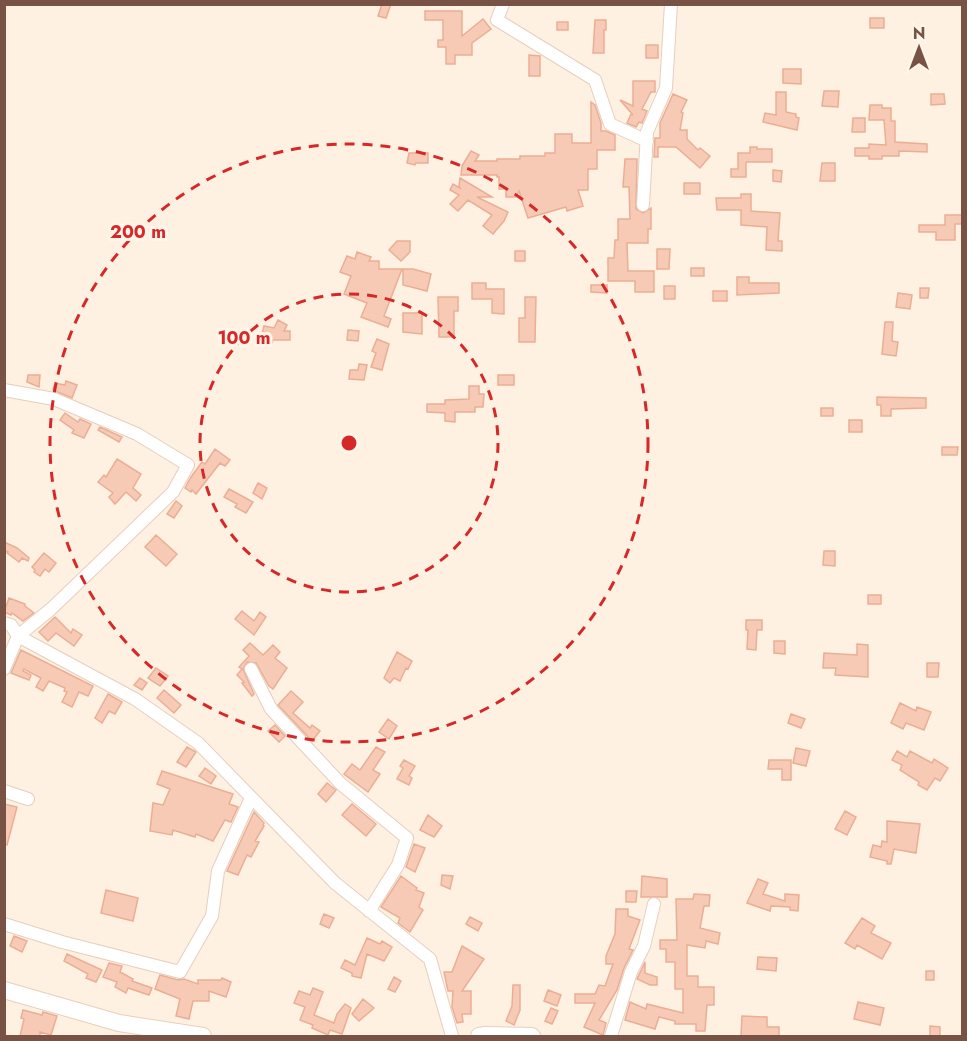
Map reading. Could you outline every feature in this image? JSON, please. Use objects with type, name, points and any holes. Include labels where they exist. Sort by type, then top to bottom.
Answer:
[{"type":"main road","points":[[4,990],[119,1023],[203,1036]]},
{"type":"main road","points":[[479,1036],[532,1036]]},
{"type":"street","points":[[503,4],[497,20],[595,80],[610,124],[646,141]]},
{"type":"street","points":[[643,206],[647,132],[666,88],[670,4]]},
{"type":"street","points":[[4,390],[54,399],[137,434],[188,465],[173,492],[51,609],[18,636],[4,669]]},
{"type":"street","points":[[4,623],[11,626],[18,636],[135,699],[198,742],[335,883],[430,959],[452,1036]]},
{"type":"street","points":[[251,669],[271,709],[341,784],[406,838],[398,865],[369,911]]},
{"type":"street","points":[[4,791],[28,799]]},
{"type":"street","points":[[4,924],[62,942],[180,972],[212,916],[218,871],[251,798]]},
{"type":"street","points":[[611,1036],[631,972],[644,946],[654,904]]},
{"type":"building","points":[[382,4],[391,4],[386,18],[378,16]]},
{"type":"building","points":[[425,11],[462,11],[462,36],[483,19],[491,29],[472,43],[472,55],[455,55],[455,64],[446,64],[446,47],[438,47],[438,40],[443,40],[443,20],[425,20]]},
{"type":"building","points":[[870,18],[884,18],[884,28],[870,28]]},
{"type":"building","points":[[595,20],[606,20],[604,53],[593,53]]},
{"type":"building","points":[[557,22],[568,22],[568,30],[557,30]]},
{"type":"building","points":[[646,45],[658,45],[658,58],[646,58]]},
{"type":"building","points":[[529,55],[540,56],[540,76],[529,76]]},
{"type":"building","points":[[783,69],[801,69],[801,84],[783,83]]},
{"type":"building","points":[[633,81],[655,81],[655,92],[651,92],[642,109],[647,111],[642,123],[639,122],[636,127],[627,123],[631,114],[633,115],[620,100],[633,106]]},
{"type":"building","points":[[824,91],[839,91],[838,107],[822,106]]},
{"type":"building","points":[[776,92],[786,92],[786,112],[796,114],[799,118],[797,130],[763,122],[765,113],[776,115]]},
{"type":"building","points":[[673,94],[687,100],[681,112],[683,113],[680,130],[687,130],[687,139],[698,150],[700,148],[710,156],[700,168],[676,147],[658,147],[658,157],[654,157],[655,138],[660,138],[660,123]]},
{"type":"building","points":[[931,94],[944,94],[945,104],[931,105]]},
{"type":"building","points":[[591,102],[595,105],[601,131],[615,135],[615,150],[597,150],[597,169],[588,169],[588,190],[578,190],[583,206],[567,211],[566,207],[528,218],[519,191],[516,197],[506,197],[506,189],[499,189],[497,175],[461,175],[462,166],[471,151],[479,155],[475,161],[497,161],[497,159],[520,159],[520,156],[545,156],[545,153],[555,153],[555,134],[572,134],[572,143],[591,143]]},
{"type":"building","points":[[870,105],[891,108],[891,121],[895,121],[895,142],[927,144],[927,152],[899,151],[899,156],[882,156],[882,159],[855,156],[855,148],[869,148],[869,144],[886,145],[884,120],[869,120]]},
{"type":"building","points":[[853,118],[865,118],[865,132],[852,132]]},
{"type":"building","points":[[750,147],[772,149],[772,162],[746,162],[746,177],[731,177],[731,169],[738,169],[738,153],[750,153]]},
{"type":"building","points":[[409,153],[428,153],[428,163],[416,163],[415,165],[407,163]]},
{"type":"building","points":[[625,159],[637,159],[636,209],[643,213],[651,208],[648,243],[627,243],[628,271],[654,271],[654,292],[635,292],[635,281],[608,281],[608,258],[614,258],[615,240],[618,240],[618,219],[630,219],[629,187],[623,187]]},
{"type":"building","points":[[822,163],[835,163],[835,181],[820,181]]},
{"type":"building","points":[[773,170],[782,171],[781,182],[773,181]]},
{"type":"building","points":[[460,178],[492,197],[477,197],[508,212],[493,234],[483,226],[492,215],[468,200],[458,211],[450,204],[459,195],[450,190],[453,184],[460,188]]},
{"type":"building","points":[[684,183],[700,183],[700,194],[684,194]]},
{"type":"building","points":[[741,194],[751,194],[751,211],[780,213],[778,241],[782,241],[782,251],[766,250],[767,227],[741,225],[741,210],[717,210],[716,198],[741,198]]},
{"type":"building","points":[[945,215],[962,215],[962,224],[955,224],[955,240],[936,240],[936,232],[919,232],[919,225],[945,225]]},
{"type":"building","points":[[397,241],[410,241],[410,252],[401,261],[389,250]]},
{"type":"building","points":[[657,249],[670,249],[669,269],[657,269]]},
{"type":"building","points":[[515,251],[525,251],[525,261],[515,261]]},
{"type":"building","points":[[357,252],[371,257],[369,261],[379,261],[379,269],[402,269],[384,316],[391,319],[388,327],[361,317],[367,303],[344,294],[351,276],[340,272],[347,256],[355,259]]},
{"type":"building","points":[[691,268],[704,268],[704,276],[691,276]]},
{"type":"building","points":[[403,269],[431,274],[427,291],[403,285]]},
{"type":"building","points":[[737,277],[749,277],[749,283],[779,283],[779,293],[737,295]]},
{"type":"building","points":[[472,283],[486,283],[486,289],[504,289],[504,314],[492,313],[492,299],[472,299]]},
{"type":"building","points":[[591,285],[607,285],[607,293],[591,292]]},
{"type":"building","points":[[664,286],[675,286],[675,299],[664,299]]},
{"type":"building","points":[[920,288],[929,288],[928,298],[920,298]]},
{"type":"building","points":[[713,291],[727,291],[727,301],[713,301]]},
{"type":"building","points":[[898,293],[912,295],[910,309],[896,307]]},
{"type":"building","points":[[438,297],[458,297],[458,311],[454,311],[454,337],[439,337]]},
{"type":"building","points":[[525,297],[536,297],[535,342],[519,342],[519,318],[525,318]]},
{"type":"building","points":[[403,313],[422,313],[422,334],[403,332]]},
{"type":"building","points":[[278,320],[287,325],[284,331],[290,331],[290,340],[273,340],[271,345],[260,342],[264,326],[274,328]]},
{"type":"building","points":[[885,322],[893,322],[892,341],[898,342],[896,356],[882,354]]},
{"type":"building","points":[[348,330],[359,331],[358,341],[347,340]]},
{"type":"building","points":[[377,339],[389,344],[382,370],[371,367],[376,353],[372,351]]},
{"type":"building","points":[[359,364],[367,365],[364,380],[349,379],[350,370],[358,370]]},
{"type":"building","points":[[28,375],[40,375],[39,387],[27,382]]},
{"type":"building","points":[[498,375],[514,375],[514,385],[498,385]]},
{"type":"building","points":[[66,381],[77,385],[72,398],[53,390],[55,383],[65,385]]},
{"type":"building","points":[[469,386],[479,386],[479,394],[484,394],[483,407],[475,407],[475,412],[455,412],[455,422],[445,421],[445,413],[427,412],[427,404],[445,404],[445,400],[469,399]]},
{"type":"building","points":[[877,397],[926,398],[926,408],[891,409],[891,416],[881,416],[881,405],[877,405]]},
{"type":"building","points":[[821,408],[833,408],[833,416],[821,416]]},
{"type":"building","points":[[65,413],[78,422],[80,419],[91,424],[84,438],[72,433],[74,430],[60,420]]},
{"type":"building","points":[[849,420],[862,420],[862,432],[849,432]]},
{"type":"building","points":[[100,427],[122,437],[119,442],[98,430]]},
{"type":"building","points":[[942,447],[958,447],[957,455],[942,455]]},
{"type":"building","points":[[215,449],[230,460],[225,466],[220,463],[196,494],[192,490],[191,492],[185,488],[191,477],[202,462],[205,464]]},
{"type":"building","points":[[117,459],[141,474],[133,488],[141,495],[136,501],[126,492],[115,504],[109,497],[113,493],[98,482],[104,475],[106,477]]},
{"type":"building","points":[[258,483],[267,488],[262,499],[253,493]]},
{"type":"building","points":[[229,489],[253,502],[246,513],[235,507],[237,504],[224,497]]},
{"type":"building","points":[[176,501],[182,506],[174,518],[167,514]]},
{"type":"building","points":[[156,535],[177,554],[166,566],[145,547]]},
{"type":"building","points":[[4,542],[17,548],[29,558],[28,561],[22,558],[19,562],[7,553],[4,550]]},
{"type":"building","points":[[824,551],[835,551],[835,566],[823,565]]},
{"type":"building","points":[[44,553],[56,563],[49,572],[45,569],[40,576],[34,572],[32,567]]},
{"type":"building","points":[[868,595],[881,595],[881,604],[868,604]]},
{"type":"building","points":[[9,598],[25,604],[34,613],[23,621],[12,613],[11,615],[4,612]]},
{"type":"building","points":[[242,611],[254,621],[260,612],[266,617],[254,635],[235,619]]},
{"type":"building","points":[[55,617],[71,633],[73,629],[82,635],[74,646],[56,633],[48,641],[39,632]]},
{"type":"building","points":[[746,620],[762,620],[762,630],[757,630],[756,650],[747,649]]},
{"type":"building","points":[[774,641],[785,641],[785,654],[774,653]]},
{"type":"building","points":[[250,643],[263,655],[273,645],[280,652],[275,658],[287,668],[273,689],[256,663],[247,662],[243,669],[254,694],[252,696],[237,675],[242,669],[239,667],[249,656],[243,650]]},
{"type":"building","points":[[857,644],[868,645],[868,677],[835,675],[836,668],[823,668],[824,653],[857,655]]},
{"type":"building","points":[[21,650],[93,686],[88,696],[79,692],[72,707],[62,702],[67,692],[64,691],[65,688],[49,681],[43,691],[36,687],[41,678],[24,669],[23,671],[31,675],[29,680],[11,673]]},
{"type":"building","points":[[397,652],[412,661],[400,681],[394,678],[390,683],[384,678]]},
{"type":"building","points":[[927,663],[939,663],[938,677],[927,677]]},
{"type":"building","points":[[156,668],[168,676],[160,686],[148,678]]},
{"type":"building","points":[[140,678],[147,683],[142,690],[134,685]]},
{"type":"building","points":[[164,690],[181,705],[174,713],[157,698]]},
{"type":"building","points":[[291,691],[303,702],[293,713],[310,728],[312,725],[320,731],[312,741],[278,705]]},
{"type":"building","points":[[108,694],[122,702],[115,714],[109,711],[102,723],[95,718]]},
{"type":"building","points":[[900,703],[916,711],[917,707],[931,712],[924,730],[906,723],[903,729],[891,723]]},
{"type":"building","points":[[791,714],[805,719],[801,728],[788,723]]},
{"type":"building","points":[[388,719],[397,726],[389,739],[379,732]]},
{"type":"building","points":[[275,725],[285,736],[279,742],[268,731]]},
{"type":"building","points":[[187,747],[196,752],[186,767],[177,762]]},
{"type":"building","points":[[376,747],[385,752],[373,770],[380,774],[368,792],[344,774],[352,764],[360,770]]},
{"type":"building","points":[[796,748],[810,751],[806,766],[793,763]]},
{"type":"building","points":[[897,751],[907,757],[910,751],[932,763],[934,759],[948,768],[940,781],[935,778],[927,790],[900,770],[902,765],[892,760]]},
{"type":"building","points":[[404,760],[415,766],[409,776],[412,778],[409,785],[397,779],[403,768],[400,766]]},
{"type":"building","points":[[769,760],[791,760],[791,780],[782,780],[782,769],[768,769]]},
{"type":"building","points":[[205,768],[216,776],[211,784],[199,776]]},
{"type":"building","points":[[162,771],[233,794],[229,804],[238,807],[231,822],[225,820],[213,841],[196,834],[195,837],[173,830],[172,835],[150,831],[153,803],[163,805],[170,789],[157,784]]},
{"type":"building","points":[[327,783],[336,790],[326,802],[318,794]]},
{"type":"building","points":[[4,804],[17,807],[7,845],[4,844]]},
{"type":"building","points":[[352,804],[376,824],[366,836],[342,815]]},
{"type":"building","points":[[845,811],[856,817],[847,835],[835,829]]},
{"type":"building","points":[[254,812],[264,826],[255,841],[259,842],[251,857],[247,855],[238,875],[227,871]]},
{"type":"building","points":[[428,815],[442,826],[434,837],[420,830]]},
{"type":"building","points":[[887,821],[920,824],[916,853],[894,849],[891,864],[870,857],[873,845],[881,847],[882,841],[887,842]]},
{"type":"building","points":[[414,844],[425,848],[415,872],[406,867]]},
{"type":"building","points":[[442,875],[453,876],[450,889],[441,885]]},
{"type":"building","points":[[401,876],[417,888],[416,890],[424,893],[419,907],[423,910],[410,932],[398,923],[400,918],[381,907]]},
{"type":"building","points":[[642,876],[667,879],[667,897],[641,897]]},
{"type":"building","points":[[758,879],[768,883],[763,894],[785,901],[785,894],[799,895],[798,911],[790,910],[790,907],[771,906],[770,911],[747,903]]},
{"type":"building","points":[[106,890],[138,898],[133,921],[101,913]]},
{"type":"building","points":[[626,891],[637,891],[636,902],[626,902]]},
{"type":"building","points":[[694,894],[710,895],[709,906],[704,906],[700,928],[720,933],[718,944],[706,941],[705,948],[687,945],[687,976],[698,976],[698,987],[714,987],[714,1005],[707,1005],[705,1031],[696,1031],[696,1024],[675,1024],[675,1021],[659,1017],[655,1029],[625,1020],[630,1002],[646,1009],[647,1004],[683,1013],[683,989],[675,989],[675,962],[666,962],[666,949],[660,949],[660,940],[677,940],[676,899],[693,899]]},
{"type":"building","points":[[616,909],[628,909],[628,916],[640,920],[629,949],[633,950],[617,990],[599,1020],[606,1023],[603,1035],[584,1027],[595,1003],[575,1003],[575,994],[595,994],[599,985],[605,986],[613,964],[606,964],[606,956],[615,934]]},
{"type":"building","points":[[324,914],[334,918],[329,928],[320,924]]},
{"type":"building","points":[[470,917],[482,923],[478,931],[466,924]]},
{"type":"building","points":[[862,918],[875,926],[871,933],[891,943],[882,959],[857,945],[855,949],[845,943]]},
{"type":"building","points":[[14,936],[27,941],[22,952],[10,946]]},
{"type":"building","points":[[367,938],[380,944],[382,941],[392,947],[384,961],[367,954],[361,978],[352,976],[352,973],[341,968],[345,960],[355,965]]},
{"type":"building","points":[[462,946],[484,959],[462,991],[471,991],[471,1014],[462,1014],[463,1022],[457,1023],[452,1007],[453,991],[448,991],[444,972],[452,972]]},
{"type":"building","points":[[67,954],[102,970],[96,982],[86,978],[88,974],[64,961]]},
{"type":"building","points":[[758,957],[777,958],[776,971],[757,969]]},
{"type":"building","points":[[645,962],[645,973],[657,977],[657,985],[650,985],[637,979]]},
{"type":"building","points":[[109,963],[122,966],[120,972],[133,979],[132,981],[152,988],[149,995],[128,988],[126,993],[115,987],[117,982],[103,977]]},
{"type":"building","points":[[926,971],[934,971],[934,980],[926,980]]},
{"type":"building","points":[[160,975],[198,984],[198,980],[221,980],[222,978],[231,982],[226,997],[209,991],[209,1001],[193,1001],[189,1019],[176,1016],[180,999],[155,989]]},
{"type":"building","points":[[394,977],[401,981],[395,992],[388,989]]},
{"type":"building","points":[[513,985],[520,985],[520,1010],[514,1025],[506,1021],[512,1006]]},
{"type":"building","points":[[313,988],[323,992],[314,1015],[334,1023],[337,1014],[345,1004],[351,1008],[342,1034],[330,1030],[328,1035],[300,1020],[305,1007],[294,1003],[299,991],[310,995]]},
{"type":"building","points":[[548,990],[561,995],[557,1006],[544,1001]]},
{"type":"building","points":[[363,999],[374,1008],[359,1021],[352,1014]]},
{"type":"building","points":[[858,1002],[884,1008],[880,1025],[854,1019]]},
{"type":"building","points":[[551,1008],[558,1011],[552,1024],[545,1021]]},
{"type":"building","points":[[23,1010],[57,1016],[51,1035],[40,1032],[40,1036],[20,1036],[24,1019],[21,1018]]},
{"type":"building","points":[[742,1016],[767,1017],[767,1027],[779,1027],[779,1036],[741,1036]]},
{"type":"building","points":[[930,1026],[940,1027],[940,1036],[930,1036]]}]
